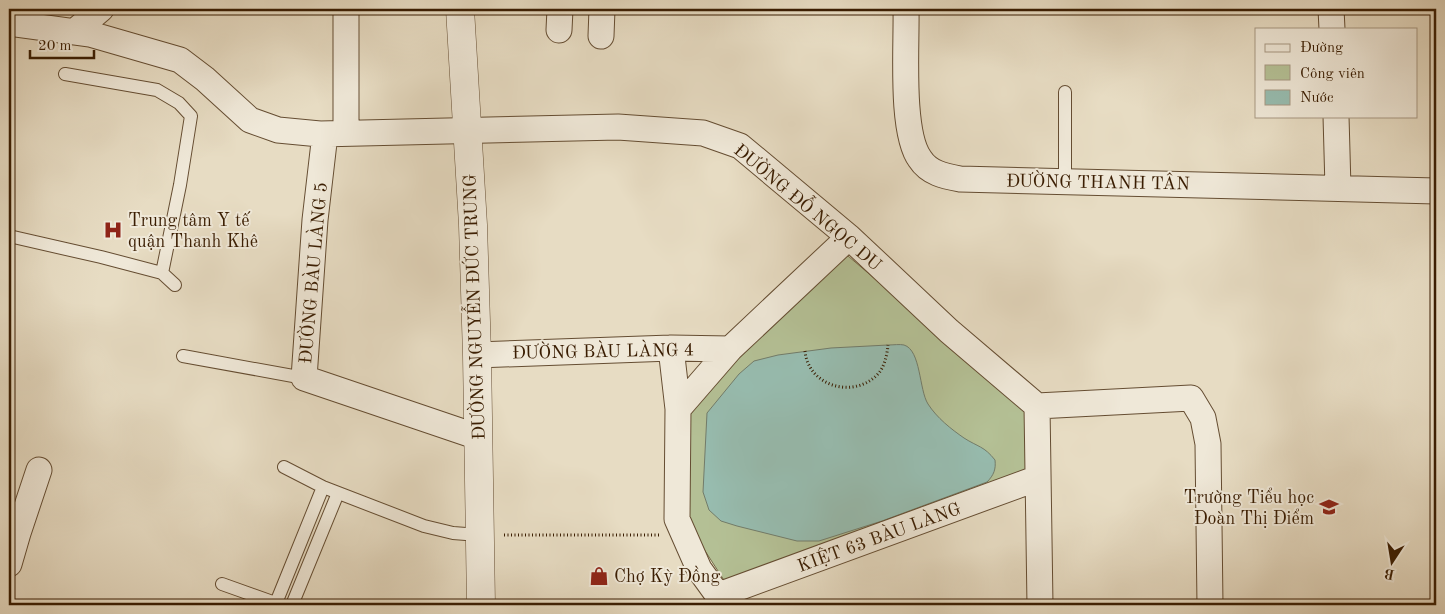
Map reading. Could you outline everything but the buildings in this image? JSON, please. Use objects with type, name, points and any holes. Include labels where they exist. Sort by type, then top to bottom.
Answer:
[{"type":"street","points":[[74,32],[101,9]]},
{"type":"street","points":[[336,133],[345,9]]},
{"type":"street","name":"ĐƯỜNG NGUYỄN ĐỨC TRUNG","points":[[460,9],[473,225],[481,605]]},
{"type":"street","points":[[601,36],[602,9]]},
{"type":"street","name":"ĐƯỜNG THANH TÂN","points":[[906,9],[907,118],[912,148],[920,160],[931,170],[945,176],[960,179],[1436,191]]},
{"type":"street","points":[[1331,9],[1332,28]]},
{"type":"street","name":"ĐƯỜNG ĐỖ NGỌC DU","points":[[9,23],[90,34],[180,60],[205,79],[250,120],[278,130],[336,133],[618,127],[704,133],[740,146],[849,237],[948,331],[1037,406]]},
{"type":"street","points":[[1336,118],[1338,188]]},
{"type":"street","name":"ĐƯỜNG BÀU LÀNG 5","points":[[336,133],[315,220],[304,378],[478,437]]},
{"type":"street","points":[[678,409],[730,349],[849,237]]},
{"type":"street","points":[[671,348],[678,409],[677,519],[699,569],[722,600]]},
{"type":"street","name":"ĐƯỜNG BÀU LÀNG 4","points":[[477,354],[671,348],[730,349]]},
{"type":"street","points":[[1040,605],[1037,406],[1190,398],[1203,418],[1208,444],[1210,605]]},
{"type":"street","points":[[9,564],[13,532],[39,470]]},
{"type":"street","name":"KIỆT 63 BÀU LÀNG","points":[[722,600],[1038,478]]},
{"type":"lane","points":[[66,74],[158,90],[179,103],[191,116],[180,186],[162,273]]},
{"type":"lane","points":[[1065,92],[1065,181]]},
{"type":"lane","points":[[9,236],[162,273],[175,284]]},
{"type":"lane","points":[[183,356],[304,378]]},
{"type":"lane","points":[[284,467],[323,487],[424,526],[453,533],[479,535]]},
{"type":"lane","points":[[222,584],[278,604],[323,487]]},
{"type":"lane","points":[[292,605],[338,493]]},
{"type":"path","points":[[806,351],[806,360],[814,374],[825,382],[840,388],[859,386],[876,376],[886,360],[888,345]]},
{"type":"path","points":[[479,535],[684,535]]},
{"type":"green space","points":[[836,256],[848,256],[1029,409],[1030,479],[729,588],[691,529],[680,430],[688,407]]},
{"type":"water","points":[[902,345],[910,348],[914,354],[925,398],[940,419],[964,438],[984,449],[995,460],[994,472],[987,482],[882,521],[819,541],[797,541],[737,526],[721,521],[709,510],[703,492],[707,413],[739,374],[754,361],[778,355],[831,348]]},
{"type":"place","name":"Trung tâm Y tế quận Thanh Khê","points":[[113,230]]},
{"type":"place","name":"Trường Tiểu học Đoàn Thị Điểm","points":[[1329,507]]},
{"type":"place","name":"Chợ Kỳ Đồng","points":[[599,576]]}]
